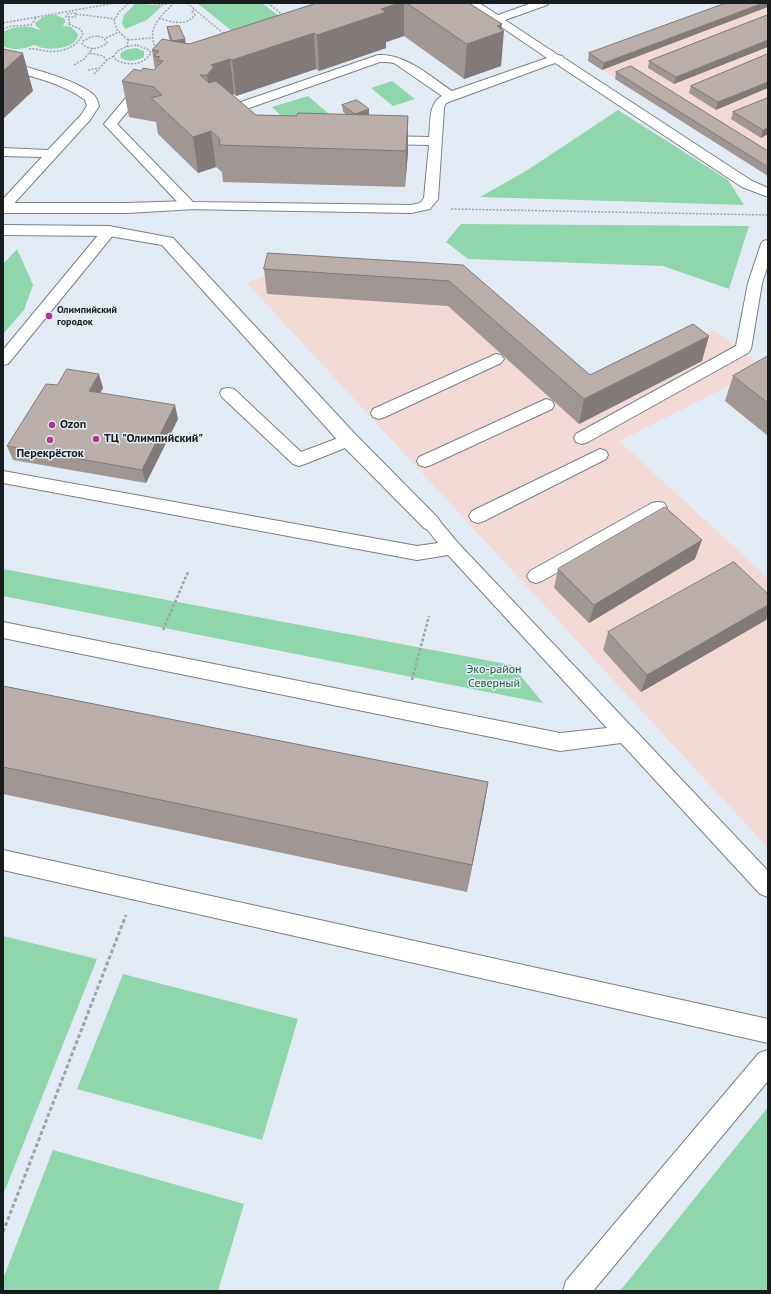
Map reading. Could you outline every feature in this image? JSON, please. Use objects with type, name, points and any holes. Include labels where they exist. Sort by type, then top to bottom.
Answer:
[{"type":"street","points":[[3,207],[127,208],[189,206]]},
{"type":"street","points":[[109,231],[127,208]]},
{"type":"street","points":[[3,230],[109,231],[167,241],[349,440],[431,523]]},
{"type":"lane","points":[[472,3],[558,58],[747,184],[768,193]]},
{"type":"lane","points":[[497,19],[524,6],[543,3]]},
{"type":"lane","points":[[266,134],[242,112],[242,108],[245,105],[378,59],[388,58],[398,61],[451,96]]},
{"type":"lane","points":[[154,76],[146,82],[110,124],[189,206],[411,209],[425,206],[431,198],[438,108],[441,102],[451,96],[558,58]]},
{"type":"lane","points":[[3,65],[77,90],[92,99],[93,106],[86,117],[3,207]]},
{"type":"lane","points":[[373,140],[435,141]]},
{"type":"lane","points":[[3,152],[51,154]]},
{"type":"lane","points":[[3,360],[109,231]]},
{"type":"lane","points":[[582,438],[743,349],[755,283],[768,244]]},
{"type":"lane","points":[[379,413],[496,359]]},
{"type":"lane","points":[[228,393],[299,460],[349,440]]},
{"type":"lane","points":[[425,461],[546,405]]},
{"type":"lane","points":[[478,516],[600,455]]},
{"type":"lane","points":[[3,478],[417,553],[452,548]]},
{"type":"lane","points":[[536,576],[658,508]]},
{"type":"lane","points":[[431,523],[452,548],[768,887]]},
{"type":"lane","points":[[3,630],[560,742],[627,734]]},
{"type":"lane","points":[[3,860],[768,1031]]},
{"type":"lane","points":[[576,1291],[768,1062]]},
{"type":"path","points":[[3,23],[115,3]]},
{"type":"path","points":[[129,3],[119,12],[115,19],[119,32],[128,40],[151,38]]},
{"type":"path","points":[[151,3],[161,5],[170,3]]},
{"type":"path","points":[[158,53],[151,41],[152,31],[159,18],[174,3]]},
{"type":"path","points":[[187,3],[227,37]]},
{"type":"path","points":[[268,3],[285,16]]},
{"type":"path","points":[[159,18],[177,23],[189,21],[195,15],[192,11],[194,9]]},
{"type":"path","points":[[66,16],[70,12],[87,15],[100,20],[115,19]]},
{"type":"path","points":[[57,13],[66,16],[70,22],[68,24],[80,29],[83,33],[80,41]]},
{"type":"path","points":[[68,18],[75,17],[76,14]]},
{"type":"path","points":[[3,29],[12,26],[31,25],[34,18],[38,16]]},
{"type":"path","points":[[24,50],[33,48],[42,50],[62,49],[71,47],[86,38],[96,36],[106,38],[119,32]]},
{"type":"path","points":[[83,41],[82,44],[84,46],[99,48],[107,43],[106,38]]},
{"type":"path","points":[[127,46],[128,40]]},
{"type":"path","points":[[77,90],[107,60],[114,56],[116,52],[127,46],[144,47],[149,50],[151,54],[150,58],[132,64],[116,60],[114,56]]},
{"type":"path","points":[[90,53],[103,56],[107,60]]},
{"type":"path","points":[[425,206],[457,210],[768,215]]},
{"type":"path","points":[[163,630],[188,572]]},
{"type":"path","points":[[412,680],[429,616]]},
{"type":"path","points":[[3,1232],[136,890]]},
{"type":"shaded area","points":[[743,3],[768,3],[768,176],[588,61]]},
{"type":"shaded area","points":[[274,272],[469,281],[590,390],[715,330],[764,368],[619,441],[768,578],[768,848],[247,283]]},
{"type":"green space","points":[[136,3],[162,6],[147,20],[125,29],[122,23],[124,15]]},
{"type":"green space","points":[[197,3],[262,3],[283,19],[236,34]]},
{"type":"green space","points":[[56,15],[65,19],[63,26],[71,27],[78,34],[77,39],[69,45],[53,49],[42,48],[36,45],[19,49],[12,49],[3,46],[3,32],[11,28],[21,26],[39,30],[40,29],[35,23],[43,17]]},
{"type":"green space","points":[[136,48],[144,51],[144,57],[133,60],[121,58],[120,55],[123,52]]},
{"type":"green space","points":[[392,81],[415,99],[393,106],[371,88]]},
{"type":"green space","points":[[308,96],[329,114],[295,129],[272,107]]},
{"type":"green space","points":[[618,110],[728,180],[744,205],[480,197],[526,171]]},
{"type":"green space","points":[[461,224],[749,226],[729,289],[663,266],[468,259],[446,242]]},
{"type":"green space","points":[[17,249],[33,285],[24,310],[3,334],[3,264]]},
{"type":"green space","name":"Эко-район Северный","points":[[3,569],[512,665],[543,703],[3,596]]},
{"type":"green space","points":[[3,936],[97,959],[3,1195]]},
{"type":"green space","points":[[123,974],[298,1019],[262,1140],[77,1089]]},
{"type":"green space","points":[[768,1107],[768,1291],[620,1291]]},
{"type":"green space","points":[[53,1150],[244,1204],[218,1291],[3,1290],[3,1279]]},
{"type":"building","points":[[317,3],[399,3],[381,9],[386,12],[317,35],[314,33],[232,60],[230,59],[211,65],[214,67],[207,75],[200,75],[209,83],[216,81],[256,115],[297,116],[298,113],[408,116],[406,151],[219,145],[220,139],[211,131],[193,137],[151,98],[162,95],[154,87],[122,81],[134,69],[141,71],[143,68],[154,70],[163,61],[157,60],[160,57],[154,56],[159,51],[152,50],[162,39],[189,44]]},
{"type":"building","points":[[407,3],[469,3],[502,24],[497,26],[504,31],[467,44]]},
{"type":"building","points":[[726,3],[763,3],[604,63],[589,53]]},
{"type":"building","points":[[768,15],[768,40],[676,77],[649,61]]},
{"type":"building","points":[[179,26],[185,39],[172,41],[167,27]]},
{"type":"building","points":[[3,49],[23,53],[3,71]]},
{"type":"building","points":[[768,54],[768,82],[718,102],[691,86]]},
{"type":"building","points":[[631,66],[768,151],[768,167],[616,72]]},
{"type":"building","points":[[768,98],[768,128],[763,130],[733,112]]},
{"type":"building","points":[[357,100],[369,109],[355,114],[342,105]]},
{"type":"building","points":[[268,253],[463,265],[590,375],[693,324],[709,336],[584,399],[449,281],[264,269]]},
{"type":"building","points":[[768,356],[768,403],[733,376]]},
{"type":"building","name":"ТЦ \"Олимпийский\"","points":[[67,369],[99,374],[89,391],[175,405],[142,470],[7,446],[46,384],[57,385]]},
{"type":"building","points":[[665,507],[702,540],[594,605],[558,569]]},
{"type":"building","points":[[734,562],[768,594],[768,605],[647,675],[608,632]]},
{"type":"building","points":[[3,686],[488,782],[472,865],[3,767]]},
{"type":"place","name":"Олимпийский городок","points":[[49,316]]},
{"type":"place","name":"Ozon","points":[[52,425]]},
{"type":"place","name":"ТЦ \"Олимпийский\"","points":[[96,439]]},
{"type":"place","name":"Перекрёсток","points":[[50,440]]}]
